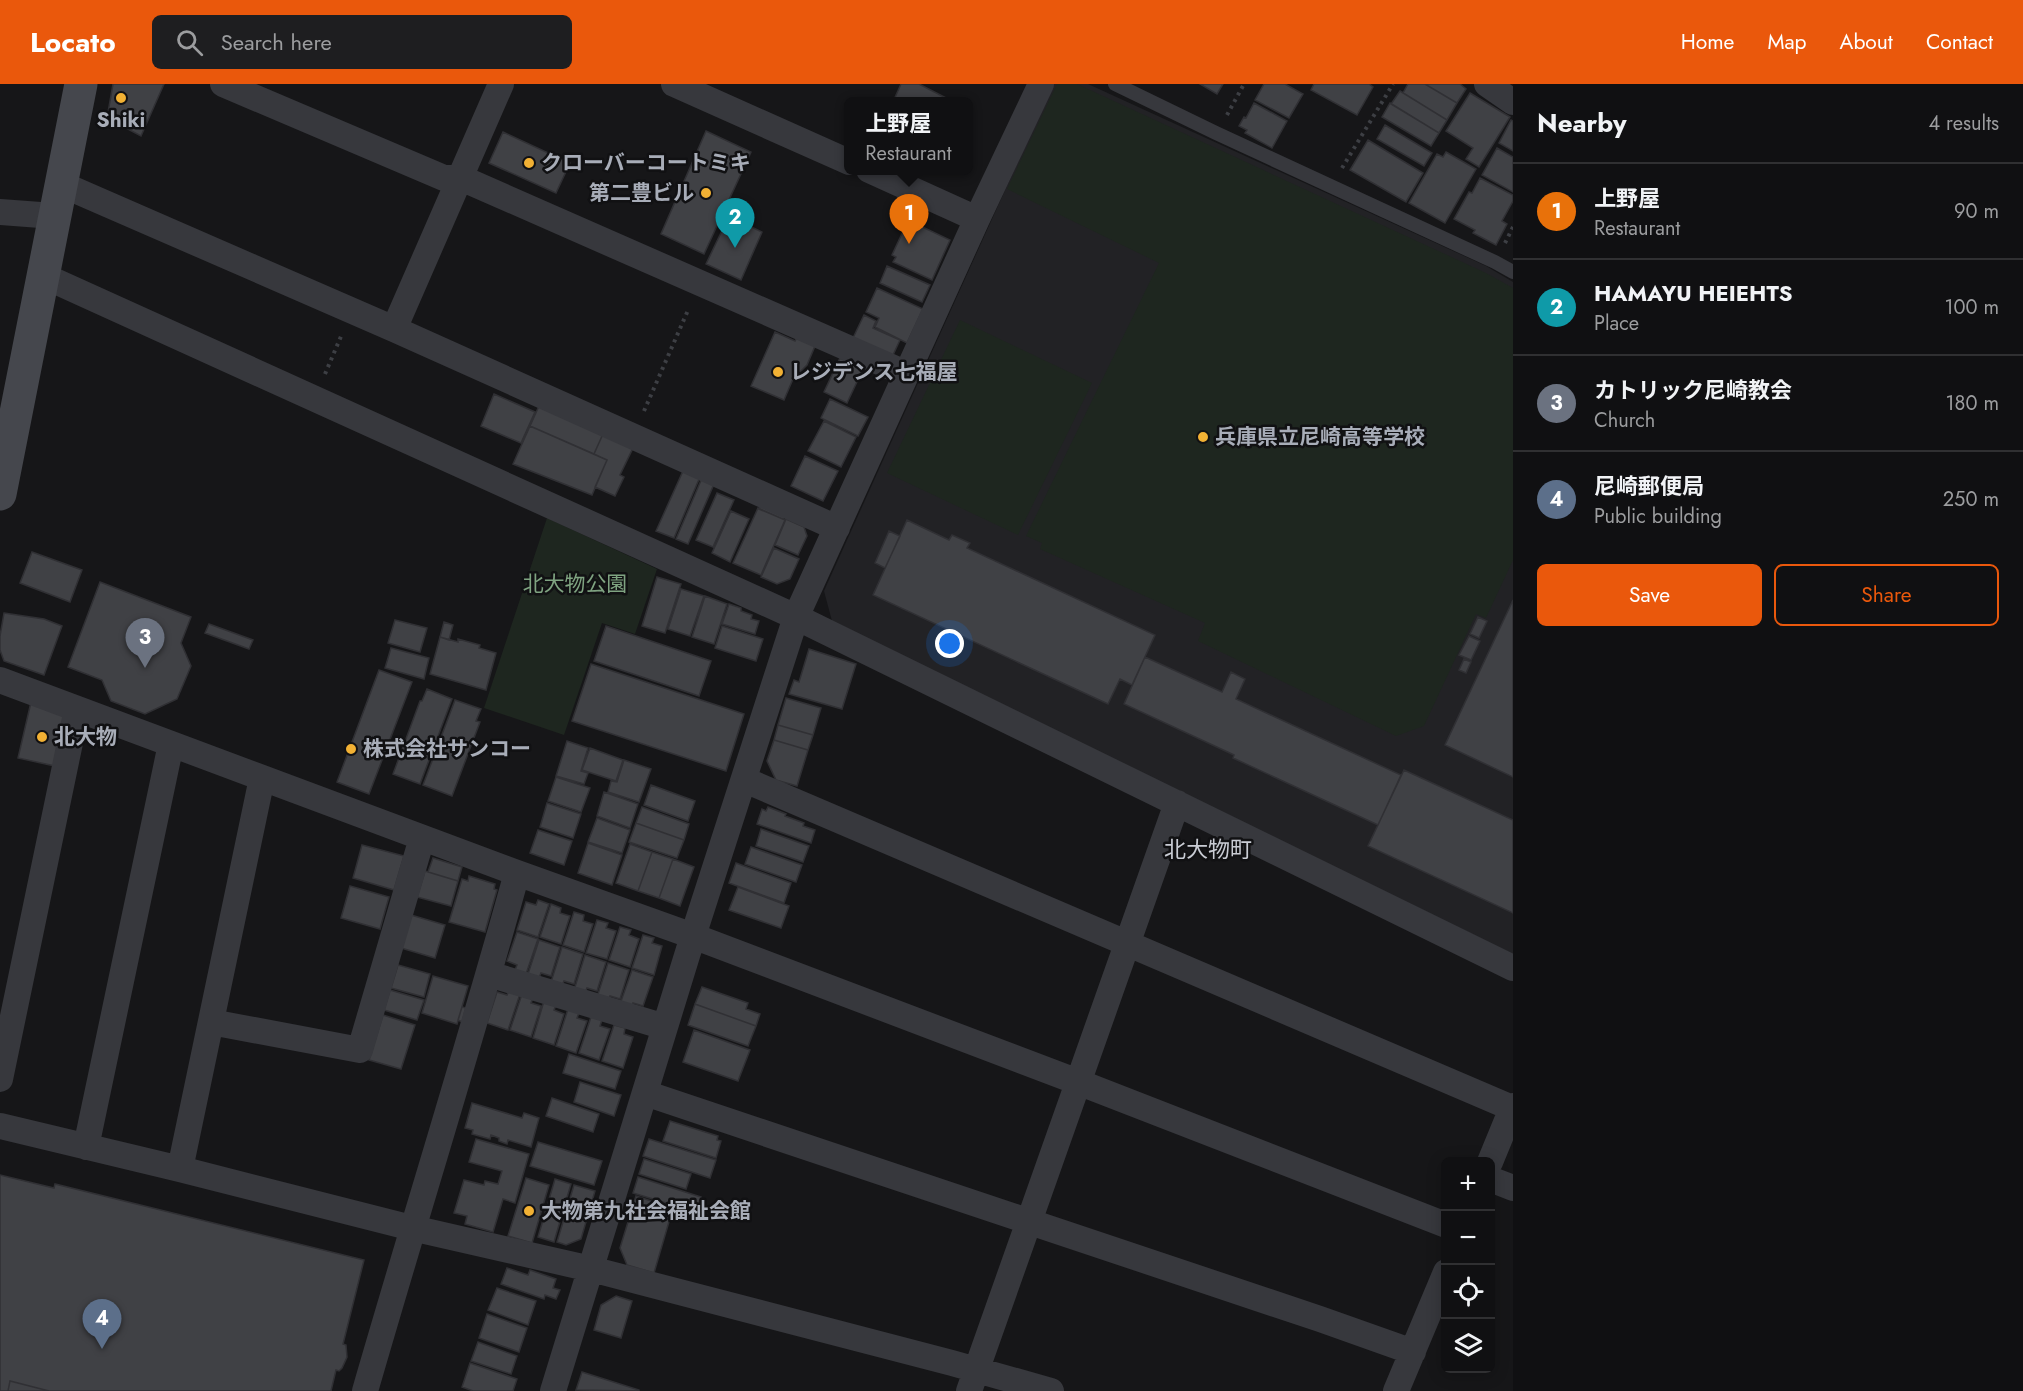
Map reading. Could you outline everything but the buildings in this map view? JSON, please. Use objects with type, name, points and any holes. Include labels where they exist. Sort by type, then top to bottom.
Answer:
[{"type":"street","points":[[0,494],[81,84]]},
{"type":"street","points":[[223,84],[444,178],[461,178],[907,374]]},
{"type":"street","points":[[394,330],[501,84]]},
{"type":"street","points":[[674,84],[844,160]]},
{"type":"street","points":[[553,1391],[693,936],[796,617],[1041,84]]},
{"type":"street","points":[[1487,84],[1513,102]]},
{"type":"street","points":[[878,175],[977,219]]},
{"type":"street","points":[[61,184],[837,528]]},
{"type":"street","points":[[0,212],[54,216]]},
{"type":"street","points":[[44,276],[796,617],[1513,968]]},
{"type":"street","points":[[0,680],[422,838],[693,936],[1441,1223]]},
{"type":"street","points":[[0,1079],[77,709]]},
{"type":"street","points":[[86,1146],[171,744]]},
{"type":"street","points":[[180,1169],[262,778]]},
{"type":"street","points":[[745,780],[1126,945],[1512,1107],[1492,1157]]},
{"type":"street","points":[[972,1381],[1177,803]]},
{"type":"street","points":[[211,1022],[360,1050],[422,838]]},
{"type":"street","points":[[365,1391],[517,873]]},
{"type":"street","points":[[489,974],[665,1027]]},
{"type":"street","points":[[645,1093],[1413,1352]]},
{"type":"street","points":[[0,1126],[412,1228],[591,1269],[952,1363],[972,1381],[1051,1391]]},
{"type":"street","points":[[1495,1181],[1513,1188]]},
{"type":"street","points":[[1396,1391],[1441,1284]]},
{"type":"lane","points":[[1115,84],[1513,272]]},
{"type":"path","points":[[1216,133],[1244,84]]},
{"type":"path","points":[[1331,186],[1393,84]]},
{"type":"path","points":[[633,437],[699,283]]},
{"type":"path","points":[[314,398],[352,312]]},
{"type":"shaded area","name":"兵庫県立尼崎高等学校","points":[[1053,84],[1088,84],[1486,266],[1513,282],[1513,954],[832,621],[824,591]]},
{"type":"green space","points":[[1057,84],[1077,84],[1486,273],[1513,288],[1513,560],[1486,618],[1476,614],[1424,726],[1396,736],[1198,641],[1205,623],[1040,549],[1042,543],[1026,536],[1159,263],[1007,189]]},
{"type":"green space","points":[[960,320],[1092,383],[1018,535],[887,473]]},
{"type":"green space","name":"北大物公園","points":[[547,518],[657,569],[635,634],[602,623],[564,735],[484,708]]},
{"type":"place","name":"Shiki","points":[[121,98]]},
{"type":"place","name":"クローバーコートミキ","points":[[529,163]]},
{"type":"place","name":"第二豊ビル","points":[[706,193]]},
{"type":"place","name":"上野屋","points":[[909,244]]},
{"type":"place","name":"HAMAYU HEIEHTS","points":[[735,248]]},
{"type":"place","name":"レジデンス七福屋","points":[[778,372]]},
{"type":"place","name":"兵庫県立尼崎高等学校","points":[[1203,437]]},
{"type":"place","name":"カトリック尼崎教会","points":[[145,668]]},
{"type":"place","name":"北大物","points":[[42,737]]},
{"type":"place","name":"株式会社サンコー","points":[[351,749]]},
{"type":"place","name":"大物第九社会福祉会館","points":[[529,1211]]},
{"type":"place","name":"尼崎郵便局","points":[[102,1349]]},
{"type":"district","name":"北大物町","points":[[1208,849]]}]
